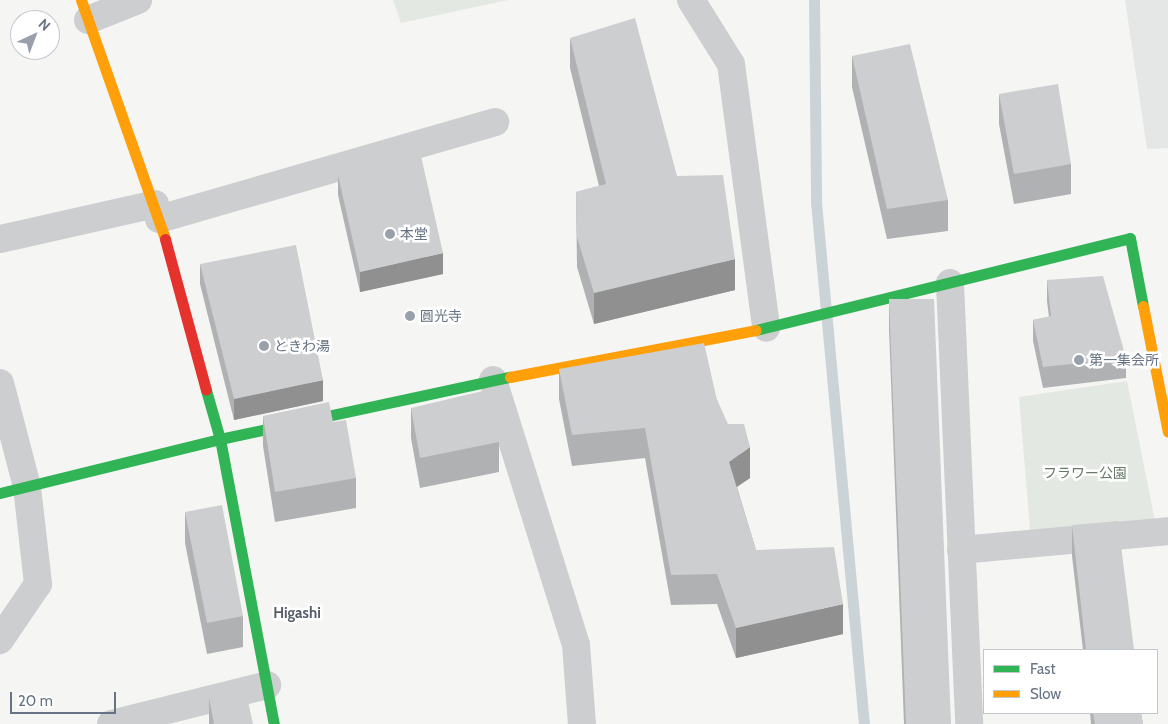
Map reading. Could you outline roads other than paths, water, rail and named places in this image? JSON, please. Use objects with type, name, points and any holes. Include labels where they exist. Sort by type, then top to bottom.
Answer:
[{"type":"street","points":[[138,0],[84,10],[157,211],[220,439],[274,724]]},
{"type":"street","points":[[691,0],[731,64],[766,328]]},
{"type":"street","points":[[0,239],[157,211],[495,122]]},
{"type":"street","points":[[0,493],[220,439],[493,380],[766,328],[1130,238],[1168,432]]},
{"type":"street","points":[[950,283],[969,724]]},
{"type":"street","points":[[493,380],[576,645],[582,724]]},
{"type":"street","points":[[0,383],[28,487],[38,584],[0,640]]},
{"type":"street","points":[[961,550],[1168,531]]},
{"type":"street","points":[[111,724],[266,685]]},
{"type":"waterway","points":[[814,0],[816,202],[864,724]]},
{"type":"place","name":"本堂","points":[[390,234]]},
{"type":"place","name":"圓光寺","points":[[410,316]]},
{"type":"place","name":"ときわ湯","points":[[264,346]]},
{"type":"place","name":"第一集会所","points":[[1079,360]]},
{"type":"district","name":"Higashi","points":[[297,614]]},
{"type":"park label","name":"フラワー公園","points":[[1085,473]]}]
